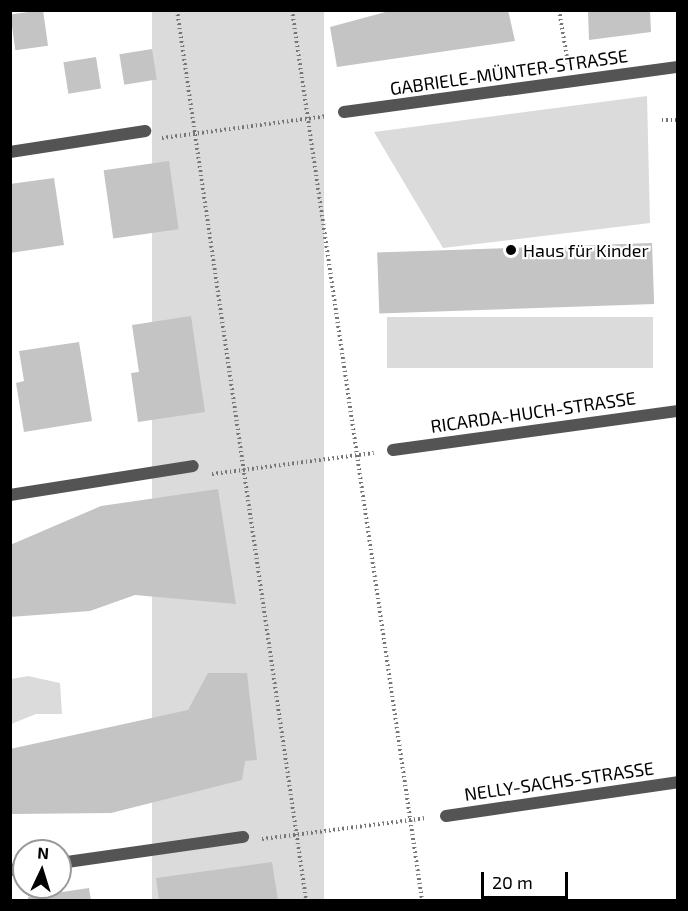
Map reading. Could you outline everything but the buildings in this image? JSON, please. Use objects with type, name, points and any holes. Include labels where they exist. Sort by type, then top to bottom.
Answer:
[{"type":"street","name":"GABRIELE-MÜNTER-STRASSE","points":[[345,112],[678,67]]},
{"type":"street","points":[[10,152],[145,131]]},
{"type":"street","name":"RICARDA-HUCH-STRASSE","points":[[393,450],[678,411]]},
{"type":"street","points":[[10,495],[193,466]]},
{"type":"street","name":"NELLY-SACHS-STRASSE","points":[[446,816],[678,782]]},
{"type":"street","points":[[72,861],[243,837]]},
{"type":"path","points":[[177,10],[306,900]]},
{"type":"path","points":[[292,10],[422,900]]},
{"type":"path","points":[[559,10],[570,81]]},
{"type":"path","points":[[145,131],[164,139],[345,112]]},
{"type":"path","points":[[662,120],[678,120]]},
{"type":"path","points":[[193,466],[215,475],[393,450]]},
{"type":"path","points":[[243,837],[297,836],[446,816]]},
{"type":"shaded area","points":[[152,11],[324,11],[324,900],[152,900]]},
{"type":"shaded area","points":[[647,96],[650,223],[443,248],[374,132]]},
{"type":"shaded area","points":[[387,317],[653,317],[653,368],[387,368]]},
{"type":"shaded area","points":[[28,676],[60,683],[62,714],[36,714],[11,724],[11,679]]},
{"type":"place","name":"Haus für Kinder","points":[[511,250]]}]
